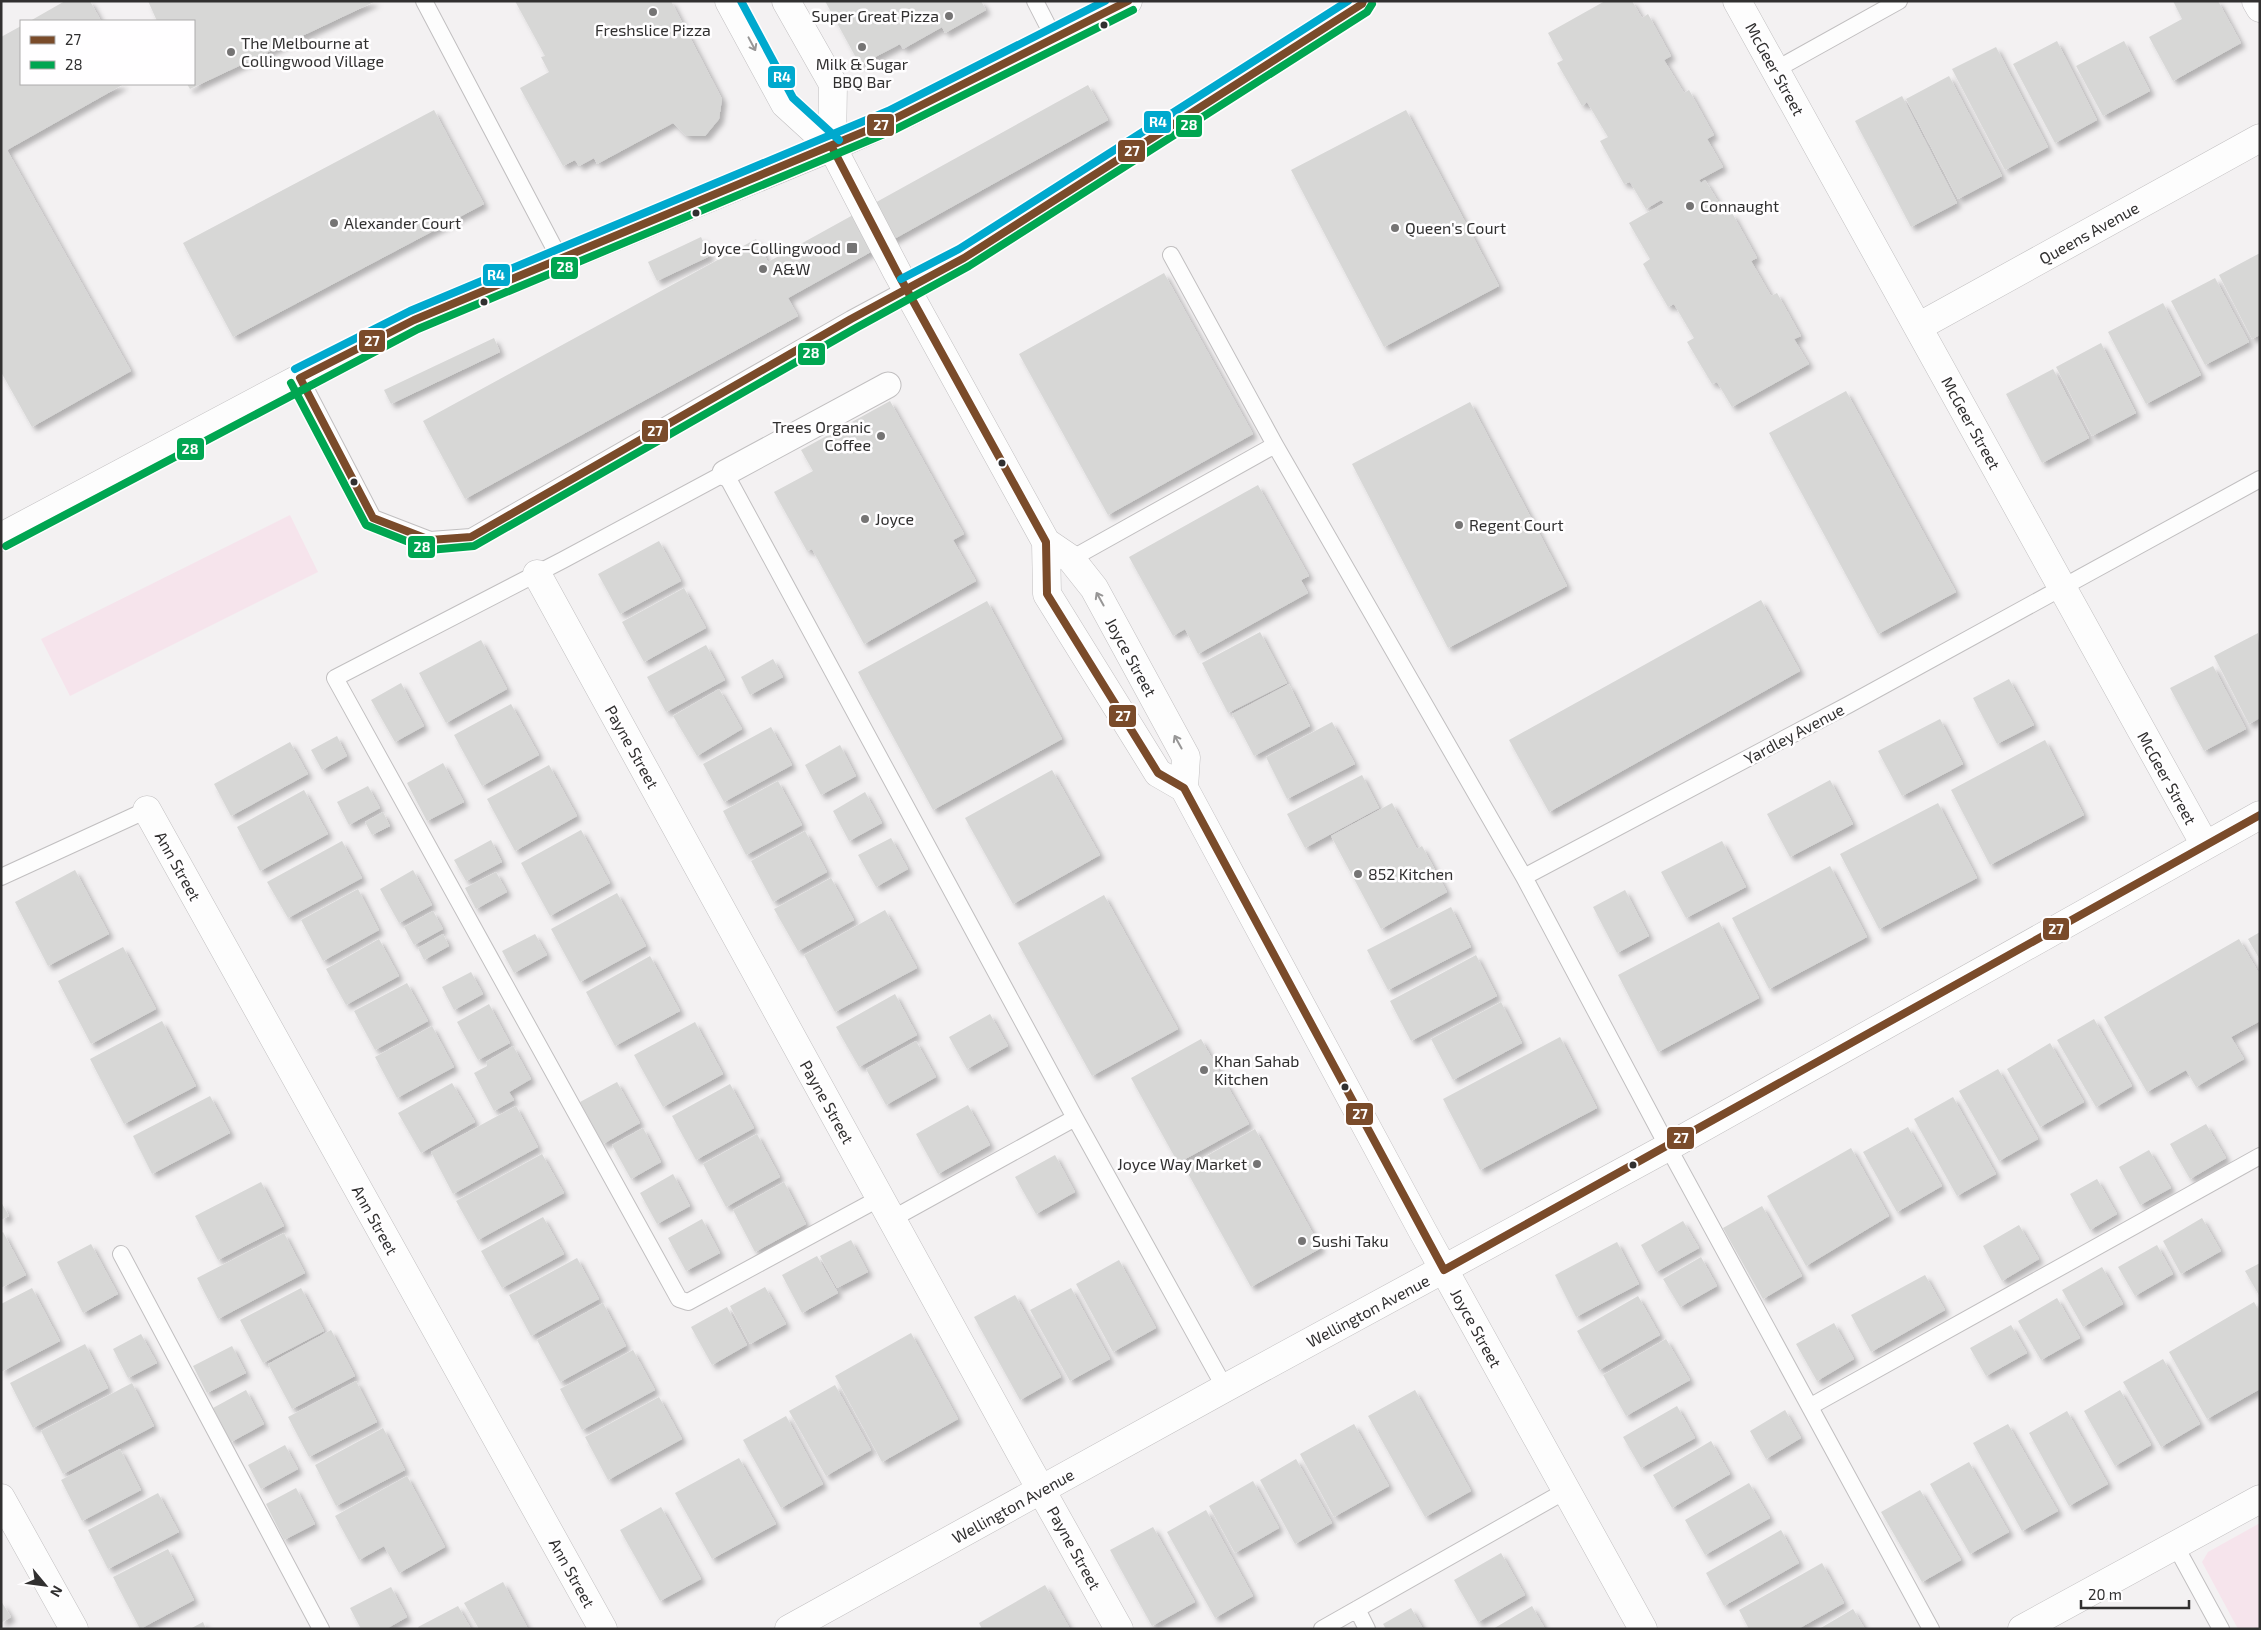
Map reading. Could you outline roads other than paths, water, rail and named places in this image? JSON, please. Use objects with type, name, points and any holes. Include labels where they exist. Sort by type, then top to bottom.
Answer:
[{"type":"street","name":"Joyce Street","points":[[729,1],[784,104],[832,147],[906,288],[1046,542],[1047,594],[1158,773],[1184,788],[1444,1270],[1644,1629]]},
{"type":"street","name":"Joyce Street","points":[[786,1],[833,84],[832,147]]},
{"type":"street","points":[[1,537],[300,378],[414,320],[832,147],[899,117],[1128,1]]},
{"type":"street","name":"McGeer Street","points":[[1737,1],[2205,845]]},
{"type":"street","points":[[2256,1],[2260,8]]},
{"type":"street","name":"Queens Avenue","points":[[1918,327],[2260,138]]},
{"type":"street","points":[[725,473],[888,385]]},
{"type":"street","name":"Joyce Street","points":[[1046,542],[1072,559],[1094,588],[1186,756],[1184,788]]},
{"type":"street","name":"Payne Street","points":[[537,574],[1119,1629]]},
{"type":"street","name":"Ann Street","points":[[147,810],[603,1629]]},
{"type":"street","name":"Wellington Avenue","points":[[789,1629],[1225,1388],[1668,1147],[2260,815]]},
{"type":"street","points":[[1,1498],[74,1629]]},
{"type":"street","points":[[2022,1629],[2260,1499]]},
{"type":"lane","points":[[424,1],[560,259]]},
{"type":"lane","points":[[1035,1],[1054,40]]},
{"type":"lane","points":[[300,378],[373,518],[430,540],[471,537],[906,288],[964,258],[1362,4],[1363,1]]},
{"type":"lane","points":[[1775,70],[1899,1]]},
{"type":"lane","points":[[1171,255],[1275,445],[1524,877],[1668,1147],[1931,1629]]},
{"type":"lane","points":[[1072,559],[1275,445]]},
{"type":"lane","points":[[1075,1118],[688,1302],[679,1298],[335,678],[537,574],[725,473],[1075,1118],[1225,1388]]},
{"type":"lane","name":"Yardley Avenue","points":[[1524,877],[1839,710],[2260,479]]},
{"type":"lane","points":[[1,877],[147,810]]},
{"type":"lane","points":[[1811,1406],[2260,1156]]},
{"type":"lane","points":[[121,1254],[321,1629]]},
{"type":"lane","points":[[1322,1629],[1566,1490]]},
{"type":"lane","points":[[2175,1545],[2221,1629]]},
{"type":"lane","points":[[1357,1609],[1367,1629]]},
{"type":"place","name":"Freshslice Pizza","points":[[653,12]]},
{"type":"place","name":"Super Great Pizza","points":[[949,16]]},
{"type":"place","name":"Milk & Sugar BBQ Bar","points":[[862,47]]},
{"type":"place","name":"The Melbourne at Collingwood Village","points":[[231,52]]},
{"type":"place","name":"Connaught","points":[[1690,206]]},
{"type":"place","name":"Alexander Court","points":[[334,223]]},
{"type":"place","name":"Queen's Court","points":[[1395,228]]},
{"type":"place","name":"Joyce–Collingwood","points":[[852,248]]},
{"type":"place","name":"A&W","points":[[763,269]]},
{"type":"place","name":"Trees Organic Coffee","points":[[881,436]]},
{"type":"place","name":"Joyce","points":[[865,519]]},
{"type":"place","name":"Regent Court","points":[[1459,525]]},
{"type":"place","name":"852 Kitchen","points":[[1358,874]]},
{"type":"place","name":"Khan Sahab Kitchen","points":[[1204,1070]]},
{"type":"place","name":"Joyce Way Market","points":[[1257,1164]]},
{"type":"place","name":"Sushi Taku","points":[[1302,1241]]}]
